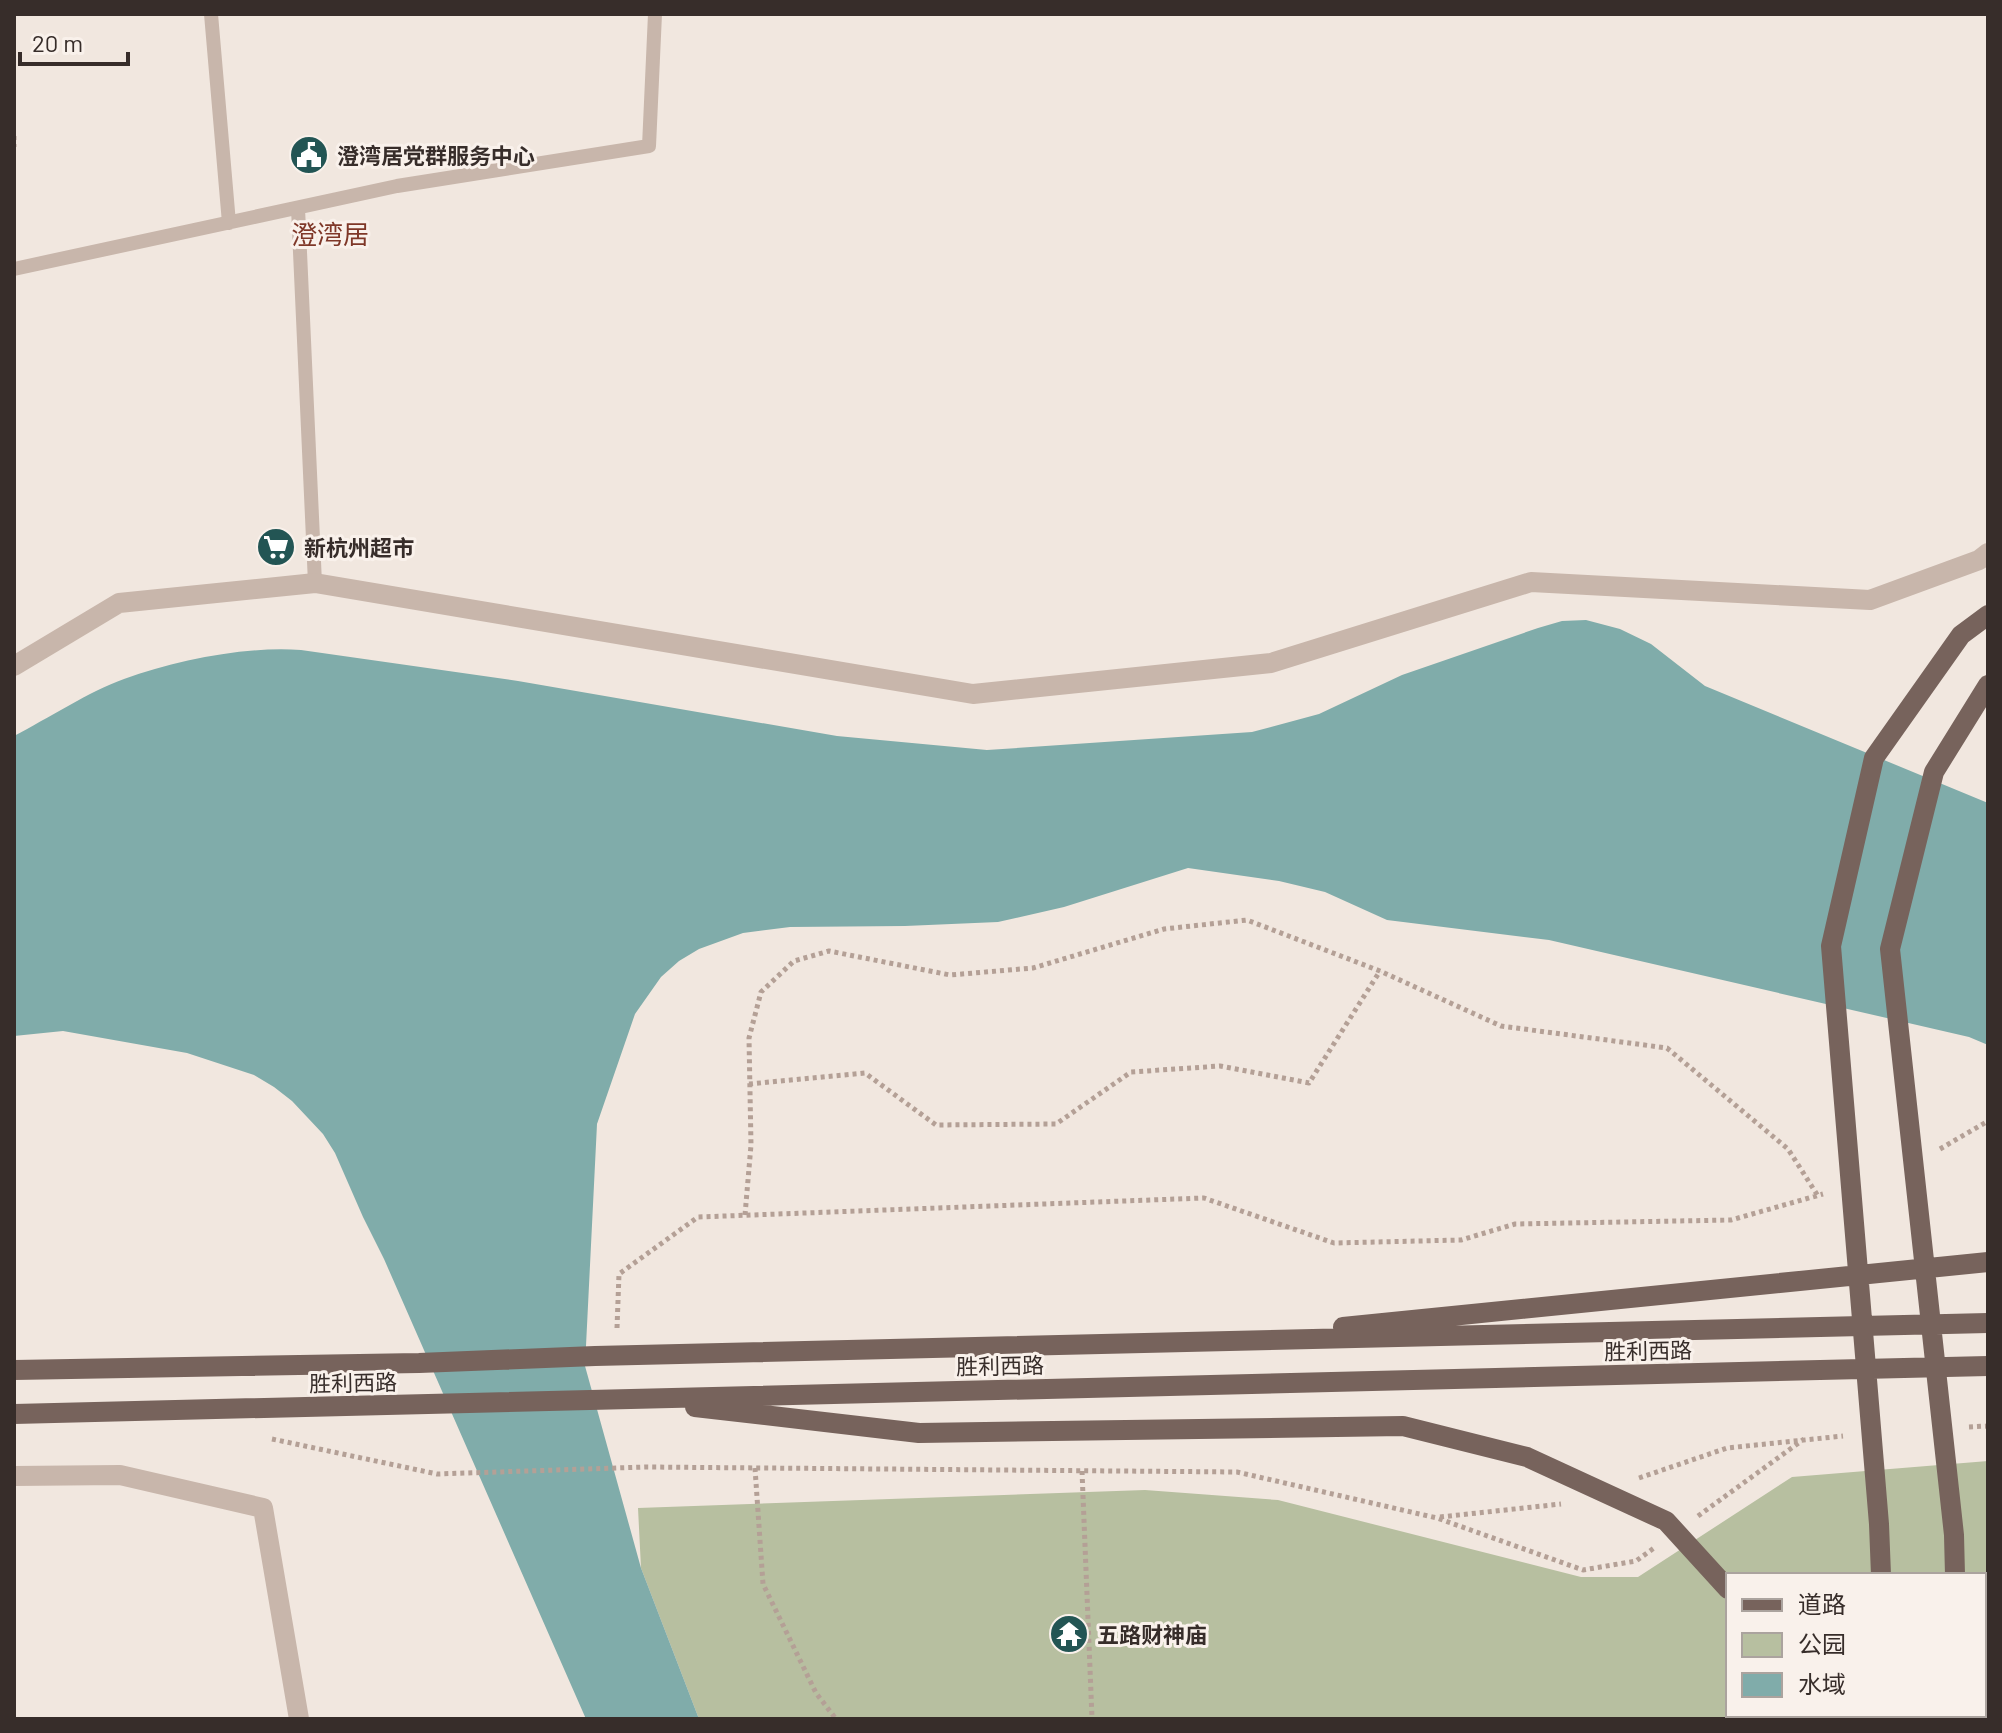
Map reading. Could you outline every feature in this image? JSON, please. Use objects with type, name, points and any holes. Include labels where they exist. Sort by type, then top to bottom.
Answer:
[{"type":"main road","points":[[1881,1573],[1831,946],[1874,758],[1961,635],[1988,615]]},
{"type":"main road","points":[[1955,1573],[1954,1535],[1890,949],[1934,772],[1988,685]]},
{"type":"main road","points":[[1186,1342],[1988,1262]]},
{"type":"main road","name":"胜利西路","points":[[14,1370],[419,1363],[1988,1323]]},
{"type":"main road","name":"胜利西路","points":[[14,1414],[1988,1366]]},
{"type":"main road","points":[[612,1398],[919,1433],[1403,1426],[1527,1457],[1666,1521],[1726,1587]]},
{"type":"street","points":[[14,666],[119,603],[315,583],[973,694],[1271,663],[1531,582],[1870,600],[1979,560],[1988,553]]},
{"type":"street","points":[[14,1476],[120,1475],[263,1508],[299,1719]]},
{"type":"lane","points":[[211,14],[229,223]]},
{"type":"lane","points":[[14,269],[397,186],[649,146],[655,14]]},
{"type":"lane","points":[[298,208],[315,583]]},
{"type":"path","points":[[14,136],[14,147]]},
{"type":"path","points":[[745,1215],[751,1145],[749,1038],[761,992],[794,961],[829,951],[950,975],[1033,968],[1164,929],[1247,920],[1380,971],[1501,1026],[1667,1048],[1788,1149],[1818,1196]]},
{"type":"path","points":[[749,1084],[865,1073],[936,1125],[951,1125],[1056,1124],[1131,1072],[1220,1066],[1309,1083],[1380,971]]},
{"type":"path","points":[[1930,1155],[1988,1121]]},
{"type":"path","points":[[605,1356],[619,1274],[698,1217],[1204,1198],[1334,1243],[1461,1240],[1515,1224],[1731,1220],[1832,1191]]},
{"type":"path","points":[[271,1438],[437,1474],[646,1467],[1237,1472],[1437,1518]]},
{"type":"path","points":[[755,1468],[763,1584],[816,1693],[836,1719]]},
{"type":"path","points":[[1082,1471],[1092,1718]]},
{"type":"green space","points":[[1988,1461],[1988,1719],[699,1719],[641,1568],[638,1508],[1145,1490],[1278,1500],[1581,1577],[1638,1577],[1792,1477]]},
{"type":"water","points":[[1586,620],[1620,629],[1651,644],[1705,686],[1988,803],[1988,1045],[1969,1037],[1549,940],[1387,920],[1325,892],[1279,881],[1188,868],[1064,907],[998,922],[790,927],[743,933],[699,949],[661,977],[635,1014],[597,1124],[585,1366],[641,1568],[699,1719],[586,1719],[335,1153],[323,1134],[292,1101],[254,1075],[187,1053],[63,1031],[14,1036],[14,736],[111,684],[166,666],[234,652],[301,650],[518,681],[837,736],[987,750],[1252,732],[1319,714],[1402,675],[1538,628],[1562,621]]},
{"type":"place","name":"澄湾居党群服务中心","points":[[309,155]]},
{"type":"place","name":"新杭州超市","points":[[276,547]]},
{"type":"place","name":"五路财神庙","points":[[1069,1634]]},
{"type":"district","name":"澄湾居","points":[[330,233]]}]
